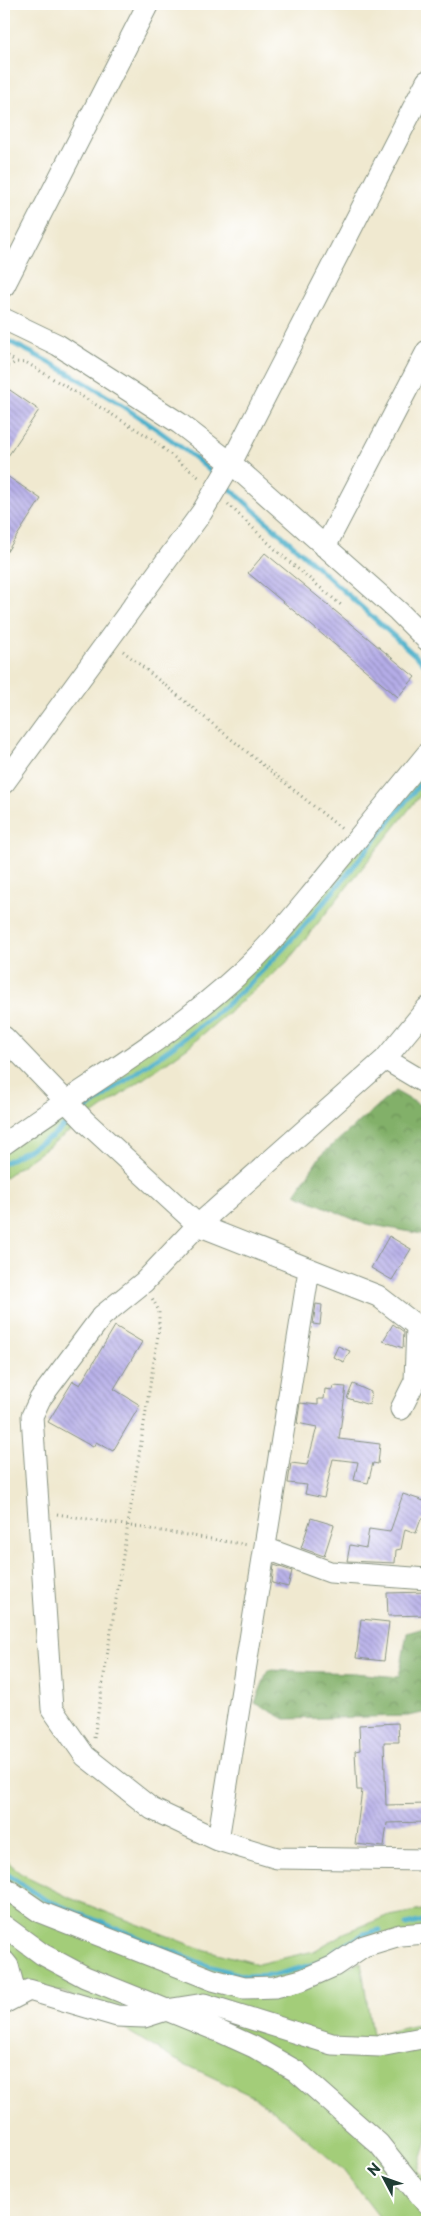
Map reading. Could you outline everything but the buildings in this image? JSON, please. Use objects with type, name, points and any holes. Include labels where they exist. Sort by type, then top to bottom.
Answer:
[{"type":"street","points":[[4,286],[148,4]]},
{"type":"street","points":[[4,783],[109,639],[215,490],[231,464],[427,81]]},
{"type":"street","points":[[4,319],[58,345],[128,388],[179,423],[231,464],[427,640]]},
{"type":"street","points":[[325,547],[427,351]]},
{"type":"street","points":[[4,1144],[66,1101],[134,1058],[193,1014],[241,973],[275,938],[427,754]]},
{"type":"street","points":[[427,1008],[385,1059],[198,1225],[144,1282],[102,1316],[40,1399],[32,1416],[52,1709],[85,1756],[152,1809],[218,1840],[278,1858],[427,1860]]},
{"type":"street","points":[[4,1037],[86,1122],[198,1225],[378,1296],[417,1326],[421,1384],[401,1409]]},
{"type":"street","points":[[385,1059],[427,1084]]},
{"type":"street","points":[[218,1840],[309,1270]]},
{"type":"street","points":[[265,1548],[330,1572],[427,1579]]},
{"type":"street","points":[[4,1887],[40,1912],[213,1980],[244,1988],[276,1987],[302,1980],[334,1966],[364,1946],[400,1935],[427,1933]]},
{"type":"street","points":[[4,1926],[42,1954],[85,1977],[254,2047],[296,2071],[379,2144],[427,2204]]},
{"type":"street","points":[[4,1961],[8,1966],[10,2000],[29,1990],[118,2016],[144,2017],[166,2010],[204,2004],[332,2044],[380,2046],[427,2037]]},
{"type":"path","points":[[4,353],[16,362],[27,363],[149,437],[215,490],[280,553],[341,605]]},
{"type":"path","points":[[4,369],[16,362]]},
{"type":"path","points":[[109,639],[356,840]]},
{"type":"path","points":[[85,1756],[93,1747],[159,1329],[159,1311],[144,1282]]},
{"type":"path","points":[[39,1511],[265,1548]]},
{"type":"green space","points":[[427,755],[427,787],[286,963],[188,1047],[4,1178],[4,1144],[241,973]]},
{"type":"green space","points":[[395,1091],[427,1109],[427,1235],[362,1223],[295,1194],[321,1155]]},
{"type":"green space","points":[[427,1627],[427,1712],[409,1716],[285,1719],[255,1703],[268,1670],[354,1673],[399,1677],[407,1633]]},
{"type":"green space","points":[[4,1858],[20,1873],[70,1898],[199,1948],[258,1964],[314,1951],[344,1933],[385,1917],[427,1909],[427,1930],[278,1994],[361,1962],[372,2035],[427,2023],[427,2141],[418,2171],[427,2181],[427,2222],[383,2222],[343,2170],[273,2110],[254,2097],[172,2058],[64,1992],[4,1990],[4,1890],[83,1927],[4,1882]]},
{"type":"waterway","points":[[4,339],[87,384],[143,419],[217,477]]},
{"type":"waterway","points":[[225,484],[427,666]]},
{"type":"waterway","points":[[83,1112],[209,1019],[248,985],[296,935],[427,775]]},
{"type":"waterway","points":[[4,1163],[51,1137],[74,1118]]},
{"type":"waterway","points":[[4,1872],[44,1899],[208,1966],[245,1976],[275,1975],[315,1964],[364,1934],[380,1930]]},
{"type":"waterway","points":[[406,1925],[427,1920]]}]
